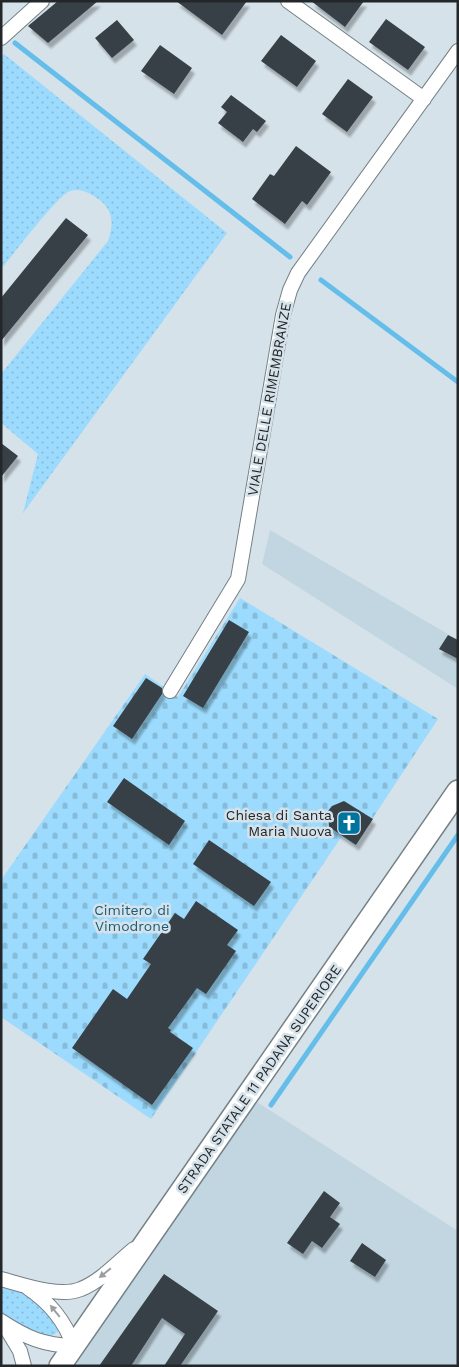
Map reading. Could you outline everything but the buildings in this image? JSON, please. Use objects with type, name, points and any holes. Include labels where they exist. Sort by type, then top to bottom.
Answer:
[{"type":"main road","name":"STRADA STATALE 11 PADANA SUPERIORE","points":[[60,1366],[458,791]]},
{"type":"street","points":[[1,38],[42,1]]},
{"type":"street","points":[[288,1],[424,99]]},
{"type":"street","name":"VIALE DELLE RIMEMBRANZE","points":[[170,691],[238,579],[283,315],[290,290],[298,273],[458,51]]},
{"type":"street","points":[[1,1279],[64,1292],[82,1289],[101,1277],[155,1230]]},
{"type":"street","points":[[1,1321],[20,1333],[38,1341],[55,1345],[74,1346],[65,1326],[54,1309],[24,1285]]},
{"type":"street","points":[[1,1321],[20,1351],[24,1366]]},
{"type":"shaded area","points":[[270,530],[458,640],[458,689],[262,564]]},
{"type":"shaded area","points":[[251,1098],[458,1231],[458,1362],[455,1366],[67,1366]]},
{"type":"green space","points":[[4,54],[227,233],[23,513],[38,454],[1,423],[1,374],[108,241],[111,231],[111,220],[106,206],[95,197],[79,190],[70,191],[46,214],[1,269],[1,57]]},
{"type":"green space","name":"Cimitero di Vimodrone","points":[[240,598],[438,719],[355,845],[342,836],[151,1119],[1,1017],[1,880],[145,674],[178,697]]},
{"type":"green space","points":[[1,1284],[23,1292],[45,1305],[59,1330],[53,1335],[46,1337],[38,1336],[22,1329],[1,1315]]},
{"type":"waterway","points":[[15,43],[290,257]]},
{"type":"waterway","points":[[321,280],[458,382]]},
{"type":"waterway","points":[[271,1105],[458,835]]},
{"type":"place","name":"Chiesa di Santa Maria Nuova","points":[[349,823]]}]
